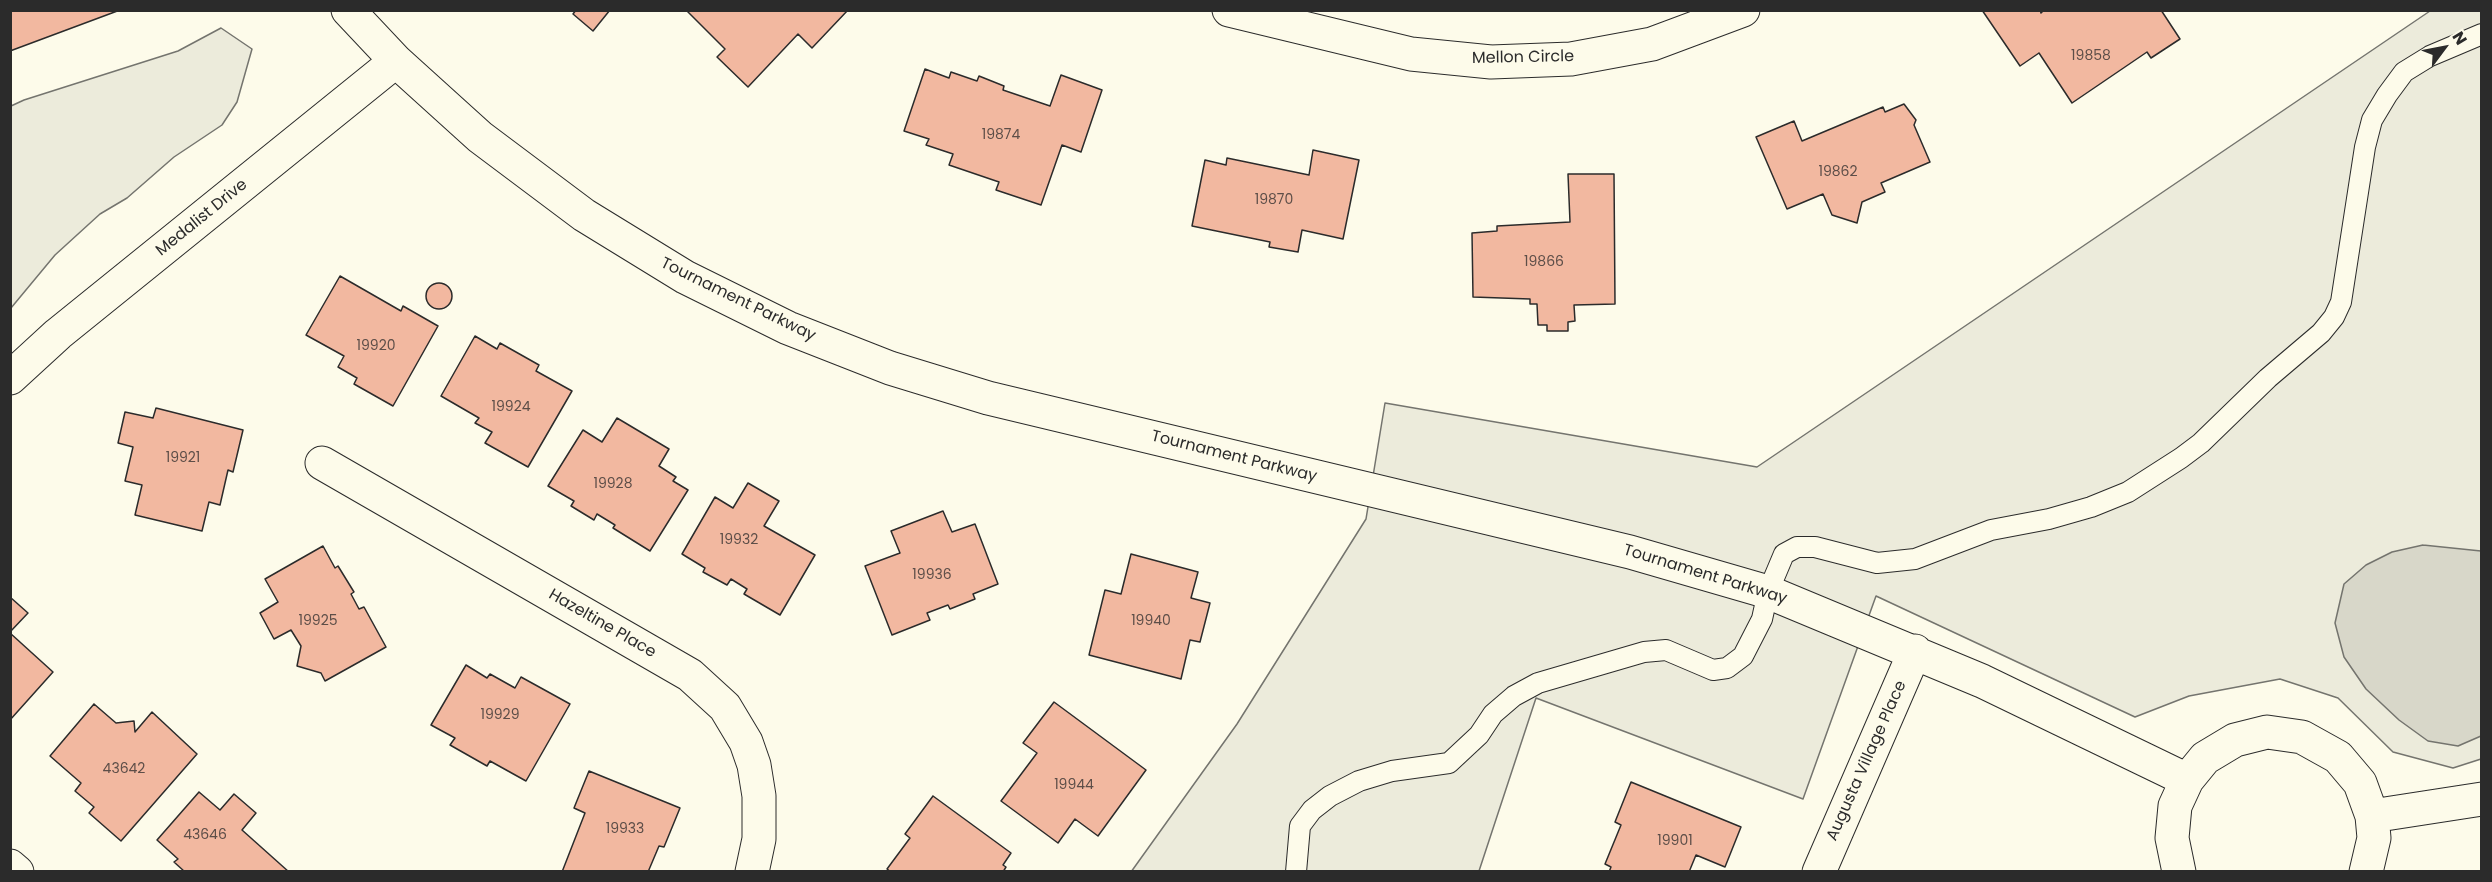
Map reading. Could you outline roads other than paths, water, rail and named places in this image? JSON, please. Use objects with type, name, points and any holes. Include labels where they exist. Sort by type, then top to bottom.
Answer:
[{"type":"street","name":"Tournament Parkway","points":[[348,10],[396,61],[480,137],[584,215],[685,277],[788,328],[890,368],[988,398],[1630,552],[1768,592],[1915,651],[1982,681],[2187,780]]},
{"type":"street","name":"Mellon Circle","points":[[1229,10],[1411,54],[1491,62],[1571,59],[1652,44],[1743,10]]},
{"type":"street","name":"Medalist Drive","points":[[10,378],[58,334],[396,61]]},
{"type":"street","name":"Hazeltine Place","points":[[322,463],[690,675],[725,707],[746,742],[754,765],[759,796],[759,839],[752,872]]},
{"type":"street","name":"Augusta Village Place","points":[[1819,872],[1915,651]]},
{"type":"street","points":[[2180,872],[2172,838],[2175,806],[2187,780],[2205,758],[2235,740],[2267,732],[2302,736],[2338,757],[2360,783],[2372,816],[2374,838],[2366,872]]},
{"type":"street","points":[[2372,816],[2481,799]]},
{"type":"street","points":[[10,866],[17,872]]},
{"type":"lane","points":[[1296,872],[1300,826],[1312,810],[1330,796],[1359,781],[1392,771],[1449,764],[1479,735],[1493,714],[1514,696],[1538,682],[1644,652],[1666,650],[1713,670],[1727,668],[1743,656],[1762,619],[1768,592],[1784,554],[1797,547],[1815,547],[1878,563],[1895,563],[1915,559],[1991,530],[2049,519],[2091,507],[2128,492],[2201,443],[2268,378],[2321,333],[2334,317],[2341,302],[2365,147],[2372,120],[2386,95],[2404,72],[2430,56],[2481,34]]}]
